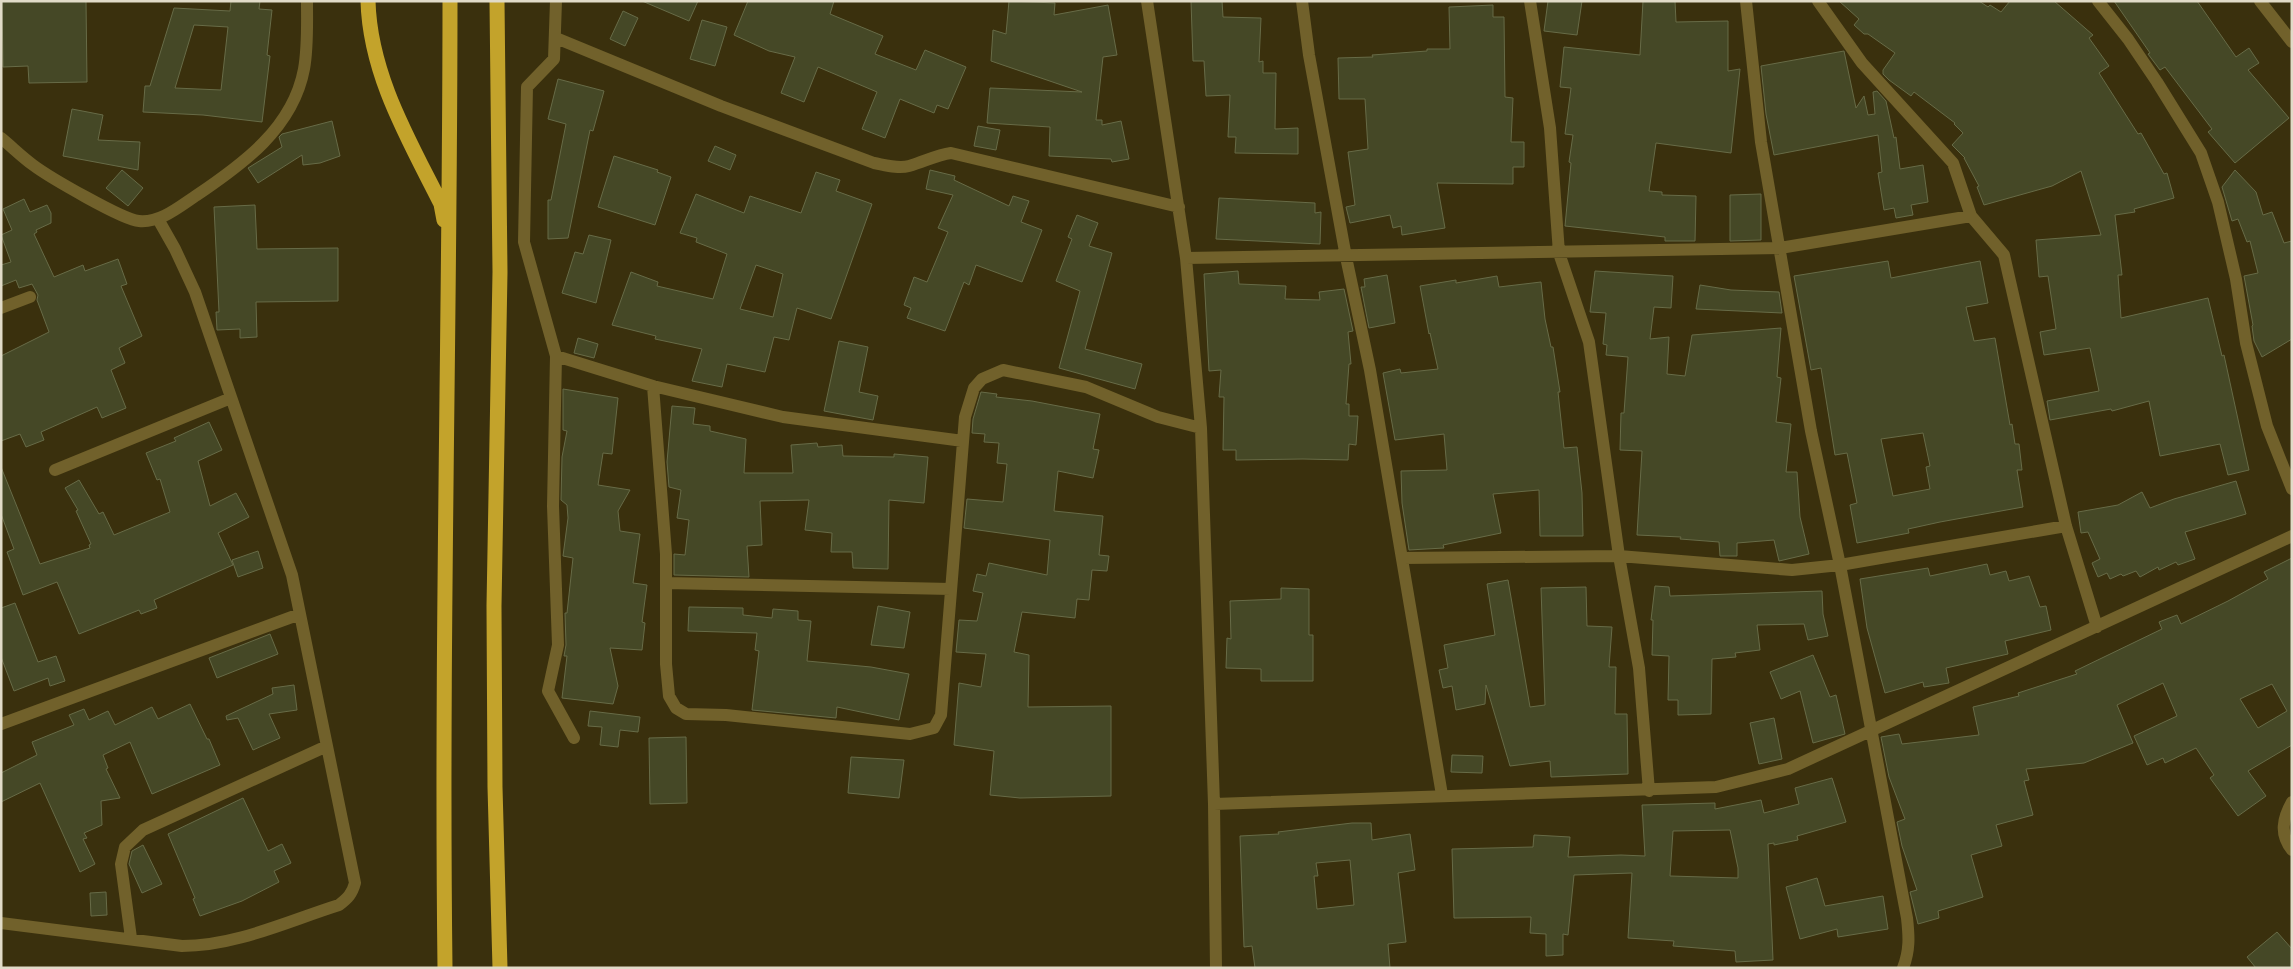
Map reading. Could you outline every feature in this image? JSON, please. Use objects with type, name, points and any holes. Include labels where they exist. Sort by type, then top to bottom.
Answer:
[{"type":"highway","points":[[368,1],[372,40],[380,72],[393,108],[440,204],[450,246]]},
{"type":"highway","points":[[445,968],[443,833],[450,246],[450,1]]},
{"type":"highway","points":[[497,1],[500,272],[494,615],[495,787],[500,968]]},
{"type":"street","points":[[1,138],[33,166],[121,216],[137,221],[158,219],[226,175],[260,148],[282,121],[301,82],[304,68],[307,1]]},
{"type":"street","points":[[556,1],[554,59],[526,87],[524,242],[556,356],[553,506],[558,645],[548,691],[574,738]]},
{"type":"street","points":[[1147,1],[1186,258],[1201,428],[1214,804],[1216,968]]},
{"type":"street","points":[[1302,1],[1309,56],[1346,257],[1370,370],[1442,795]]},
{"type":"street","points":[[1530,1],[1550,128],[1559,253],[1589,342],[1619,556],[1639,668],[1649,791]]},
{"type":"street","points":[[1746,1],[1762,142],[1811,430],[1840,565],[1906,918],[1908,953],[1903,968]]},
{"type":"street","points":[[1818,1],[1862,63],[1953,163],[1971,216],[2004,255],[2066,526],[2097,627]]},
{"type":"street","points":[[2098,1],[2152,75],[2202,154],[2218,202],[2236,279],[2246,344],[2268,426],[2292,489]]},
{"type":"street","points":[[2260,1],[2292,42]]},
{"type":"street","points":[[556,38],[722,106],[874,164],[893,167],[908,166],[936,155],[951,153],[1179,206]]},
{"type":"street","points":[[1186,258],[1346,257],[1780,248],[1971,216]]},
{"type":"street","points":[[1,923],[132,938],[182,946],[204,946],[224,942],[339,905],[348,898],[353,891],[355,883],[292,575],[195,292],[175,249],[158,219]]},
{"type":"street","points":[[1,308],[30,296]]},
{"type":"street","points":[[556,356],[653,386],[783,417],[963,441]]},
{"type":"street","points":[[653,386],[666,554],[666,664],[669,696],[676,708],[686,714],[726,715],[910,734],[934,728],[941,715],[965,418],[974,388],[982,379],[1002,370],[1086,388],[1158,417],[1201,428]]},
{"type":"street","points":[[55,470],[231,398]]},
{"type":"street","points":[[1402,558],[1619,556],[1792,570],[1840,565],[2066,526]]},
{"type":"street","points":[[1214,804],[1442,795],[1649,791],[1716,787],[1788,768],[2292,536]]},
{"type":"street","points":[[666,583],[951,589]]},
{"type":"street","points":[[1,724],[300,614]]},
{"type":"street","points":[[132,938],[121,864],[125,847],[143,830],[327,746]]},
{"type":"street","points":[[2292,802],[2286,813],[2282,829],[2292,850]]},
{"type":"building","points":[[2,1],[86,1],[87,82],[29,83],[28,66],[3,67]]},
{"type":"building","points":[[231,1],[260,1],[259,9],[272,10],[267,55],[270,56],[262,122],[203,115],[143,112],[145,86],[150,86],[174,8],[230,11]],"holes":[[[194,25],[228,27],[221,90],[175,88]]]},
{"type":"building","points":[[642,1],[698,1],[689,21]]},
{"type":"building","points":[[748,1],[834,1],[830,14],[883,36],[875,54],[916,70],[925,50],[966,67],[948,109],[937,105],[934,113],[900,99],[885,138],[862,129],[877,92],[818,67],[804,102],[781,93],[795,57],[769,51],[734,35]]},
{"type":"building","points":[[1009,1],[1055,3],[1054,15],[1108,5],[1117,55],[1103,57],[1096,120],[1102,120],[1102,125],[1121,121],[1129,159],[1112,162],[1111,159],[1049,156],[1050,127],[987,123],[990,88],[1082,92],[991,61],[993,30],[1006,34]]},
{"type":"building","points":[[1191,1],[1222,1],[1223,17],[1261,18],[1259,62],[1263,61],[1263,73],[1276,73],[1275,129],[1298,128],[1298,154],[1235,153],[1236,137],[1228,137],[1230,95],[1206,96],[1204,61],[1193,61]]},
{"type":"building","points":[[1548,1],[1582,1],[1577,35],[1544,31]]},
{"type":"building","points":[[1643,1],[1675,1],[1676,22],[1728,21],[1728,71],[1740,69],[1731,153],[1656,143],[1649,191],[1662,192],[1662,195],[1696,196],[1695,241],[1665,241],[1665,237],[1565,226],[1571,163],[1569,162],[1573,135],[1565,134],[1571,88],[1560,87],[1564,47],[1640,55]]},
{"type":"building","points":[[1839,1],[1979,1],[2001,12],[2010,1],[2054,1],[2093,35],[2089,38],[2109,66],[2099,73],[2138,134],[2141,133],[2164,174],[2167,173],[2174,198],[2134,209],[2135,212],[2115,215],[2122,275],[2118,275],[2121,318],[2208,298],[2222,356],[2224,355],[2249,470],[2228,475],[2220,444],[2160,456],[2149,401],[2112,411],[2111,409],[2050,420],[2047,401],[2099,391],[2090,348],[2044,355],[2040,332],[2056,329],[2048,276],[2039,277],[2036,240],[2101,235],[2081,171],[2052,186],[1984,205],[1977,187],[1979,186],[1965,158],[1952,145],[1963,133],[1955,123],[1914,92],[1911,96],[1883,74],[1883,70],[1895,53],[1868,34],[1864,34],[1854,25],[1859,19]]},
{"type":"building","points":[[2114,1],[2197,1],[2236,57],[2249,48],[2259,63],[2248,70],[2289,118],[2235,163],[2208,132],[2212,129],[2165,67],[2160,70],[2148,54],[2150,53]]},
{"type":"building","points":[[1493,5],[1493,17],[1504,17],[1505,97],[1513,98],[1511,142],[1524,142],[1524,167],[1513,167],[1513,184],[1437,183],[1445,228],[1402,235],[1401,226],[1393,228],[1390,215],[1350,223],[1346,207],[1355,205],[1348,152],[1368,149],[1365,99],[1339,99],[1338,58],[1373,57],[1372,55],[1427,51],[1427,49],[1450,49],[1449,7]]},
{"type":"building","points":[[623,11],[638,18],[625,46],[610,39]]},
{"type":"building","points":[[702,20],[727,27],[715,66],[690,59]]},
{"type":"building","points":[[1844,51],[1856,108],[1864,96],[1868,115],[1875,114],[1873,92],[1877,91],[1886,101],[1894,138],[1896,137],[1900,169],[1923,165],[1928,202],[1911,205],[1913,215],[1896,218],[1894,208],[1884,210],[1878,173],[1882,172],[1878,135],[1774,155],[1766,114],[1761,66]]},
{"type":"building","points":[[558,79],[604,91],[593,131],[590,130],[568,238],[548,239],[548,200],[551,200],[566,124],[548,119]]},
{"type":"building","points":[[72,109],[103,115],[98,140],[140,142],[138,170],[63,156]]},
{"type":"building","points":[[332,121],[340,156],[320,163],[303,165],[302,155],[258,183],[248,168],[282,147],[279,137],[282,134]]},
{"type":"building","points":[[978,126],[1000,130],[996,150],[974,146]]},
{"type":"building","points":[[715,146],[736,155],[730,170],[708,161]]},
{"type":"building","points":[[614,156],[658,170],[657,172],[671,177],[655,225],[598,207]]},
{"type":"building","points":[[122,170],[143,188],[128,206],[106,188]]},
{"type":"building","points":[[930,170],[955,176],[954,180],[1009,206],[1013,196],[1029,201],[1021,222],[1042,230],[1022,282],[976,265],[969,285],[964,282],[945,331],[907,318],[911,308],[904,305],[914,277],[927,282],[948,232],[938,228],[953,195],[926,189]]},
{"type":"building","points":[[2235,170],[2256,192],[2263,215],[2272,212],[2284,243],[2292,241],[2292,339],[2262,357],[2254,341],[2244,276],[2258,273],[2250,241],[2247,242],[2238,219],[2232,221],[2222,187]]},
{"type":"building","points":[[816,172],[840,180],[836,191],[872,204],[831,319],[797,308],[789,340],[774,337],[765,372],[727,364],[722,387],[692,381],[702,349],[655,339],[656,336],[612,325],[631,272],[658,282],[657,286],[713,299],[727,254],[696,242],[697,238],[680,233],[696,194],[744,213],[750,196],[801,213]],"holes":[[[756,265],[783,274],[773,317],[740,309]]]},
{"type":"building","points":[[1761,194],[1761,240],[1730,241],[1730,195]]},
{"type":"building","points":[[1219,198],[1315,203],[1315,213],[1321,212],[1320,244],[1216,239]]},
{"type":"building","points":[[24,199],[30,212],[47,205],[51,213],[51,223],[36,230],[37,232],[34,234],[54,277],[83,265],[85,271],[118,259],[127,284],[121,286],[142,336],[119,348],[125,363],[111,370],[126,408],[102,418],[97,407],[41,432],[44,440],[26,447],[20,434],[1,441],[1,356],[49,332],[37,300],[38,295],[32,284],[19,288],[16,280],[1,286],[1,265],[11,262],[1,235],[12,230],[3,209]]},
{"type":"building","points":[[255,205],[257,249],[338,248],[338,301],[256,302],[257,337],[240,338],[240,329],[217,330],[216,312],[219,312],[214,207]]},
{"type":"building","points":[[1077,215],[1098,223],[1089,246],[1112,253],[1085,349],[1142,364],[1135,389],[1059,368],[1080,291],[1056,281],[1072,239],[1068,237]]},
{"type":"building","points":[[589,235],[611,240],[596,303],[562,293],[575,252],[583,254]]},
{"type":"building","points":[[1888,261],[1891,278],[1980,261],[1988,303],[1966,307],[1974,341],[1995,338],[2010,425],[2012,424],[2015,444],[2019,444],[2022,470],[2017,470],[2023,507],[1940,522],[1908,529],[1909,533],[1857,543],[1850,505],[1857,503],[1847,453],[1835,455],[1821,368],[1811,370],[1794,276]],"holes":[[[1923,433],[1930,466],[1926,467],[1930,489],[1893,496],[1881,439]]]},
{"type":"building","points":[[1238,271],[1239,284],[1286,286],[1285,299],[1320,300],[1319,292],[1344,289],[1353,331],[1348,332],[1351,364],[1349,364],[1346,404],[1349,404],[1349,416],[1358,416],[1356,445],[1349,444],[1348,460],[1236,460],[1236,450],[1223,450],[1224,397],[1219,397],[1221,370],[1209,371],[1204,274]]},
{"type":"building","points":[[1595,271],[1673,276],[1671,308],[1654,307],[1650,339],[1669,337],[1667,374],[1685,376],[1692,335],[1781,328],[1777,377],[1781,378],[1776,422],[1791,424],[1786,472],[1797,472],[1800,517],[1809,554],[1779,561],[1774,540],[1737,543],[1737,556],[1720,556],[1719,542],[1680,539],[1681,537],[1637,535],[1642,451],[1620,450],[1621,413],[1624,413],[1628,357],[1606,355],[1607,345],[1603,344],[1606,313],[1590,312]]},
{"type":"building","points":[[1387,275],[1395,323],[1369,328],[1361,287],[1365,287],[1364,279]]},
{"type":"building","points":[[1497,276],[1499,287],[1541,282],[1545,319],[1551,347],[1553,347],[1560,392],[1558,392],[1564,448],[1577,447],[1582,493],[1583,536],[1540,536],[1539,490],[1493,494],[1501,533],[1443,545],[1444,548],[1409,550],[1402,503],[1401,471],[1447,470],[1444,434],[1395,440],[1383,373],[1400,369],[1401,373],[1438,369],[1420,286],[1456,280],[1456,283]]},
{"type":"building","points":[[1700,285],[1731,290],[1779,292],[1782,313],[1696,309]]},
{"type":"building","points":[[578,338],[598,344],[594,358],[574,353]]},
{"type":"building","points":[[839,341],[868,347],[859,392],[878,396],[873,420],[824,411]]},
{"type":"building","points":[[563,389],[618,398],[612,454],[603,453],[598,485],[630,490],[618,511],[620,531],[640,534],[633,583],[647,585],[642,622],[645,623],[642,650],[610,648],[618,686],[613,704],[562,698],[567,656],[564,656],[566,645],[565,613],[567,613],[573,558],[563,556],[568,518],[567,505],[561,500],[562,457],[567,431],[563,430]]},
{"type":"building","points":[[981,392],[997,394],[996,397],[1032,401],[1100,414],[1093,449],[1099,450],[1093,478],[1058,471],[1054,511],[1103,516],[1099,555],[1109,556],[1107,571],[1092,570],[1089,600],[1077,599],[1075,618],[1022,612],[1014,652],[1029,655],[1028,707],[1111,706],[1111,796],[1020,798],[990,795],[994,751],[954,745],[959,683],[981,687],[986,654],[956,652],[959,620],[977,621],[983,593],[973,591],[977,574],[986,576],[989,563],[1047,575],[1050,540],[964,528],[967,499],[1003,502],[1007,464],[997,463],[999,443],[984,442],[985,434],[972,433],[973,419]]},
{"type":"building","points":[[672,406],[695,408],[693,424],[710,426],[710,431],[746,439],[744,473],[793,473],[791,445],[817,443],[818,447],[842,445],[843,456],[894,457],[894,454],[928,457],[924,503],[889,500],[888,569],[853,568],[852,552],[831,552],[832,533],[805,530],[809,500],[760,501],[762,545],[747,546],[749,577],[674,575],[674,554],[685,555],[689,520],[677,518],[681,490],[669,487],[667,462]]},
{"type":"building","points":[[209,422],[222,450],[198,461],[210,506],[236,493],[249,517],[218,533],[233,565],[154,600],[157,608],[141,614],[139,610],[79,634],[57,582],[23,595],[7,552],[14,549],[1,514],[1,467],[40,564],[90,548],[89,545],[91,544],[76,511],[78,510],[65,488],[79,480],[99,514],[103,512],[114,535],[170,512],[160,479],[157,480],[146,453],[176,441],[174,438]]},
{"type":"building","points":[[2236,481],[2246,514],[2185,532],[2195,559],[2178,565],[2176,562],[2159,570],[2158,567],[2140,577],[2136,571],[2123,576],[2121,574],[2110,579],[2107,573],[2098,577],[2092,563],[2100,559],[2088,532],[2081,533],[2078,512],[2118,505],[2142,492],[2150,508]]},
{"type":"building","points":[[258,551],[263,568],[238,577],[232,560]]},
{"type":"building","points":[[2292,558],[2292,745],[2248,771],[2266,796],[2238,816],[2210,778],[2214,775],[2196,748],[2165,763],[2163,758],[2147,765],[2134,736],[2177,716],[2163,683],[2117,705],[2133,743],[2084,763],[2026,769],[2029,780],[2024,781],[2033,815],[1996,825],[2002,846],[1971,855],[1983,897],[1938,911],[1939,918],[1918,924],[1910,892],[1917,890],[1902,846],[1897,822],[1905,819],[1889,777],[1881,737],[1899,734],[1902,744],[1979,735],[1973,707],[2019,696],[2018,693],[2077,674],[2075,671],[2162,629],[2159,622],[2177,615],[2181,624],[2228,601],[2268,579],[2264,572]],"holes":[[[2272,684],[2287,711],[2258,728],[2240,699]]]},
{"type":"building","points":[[1987,564],[1990,575],[2006,571],[2009,581],[2029,576],[2040,607],[2046,606],[2051,630],[2005,641],[2008,654],[1946,668],[1949,683],[1924,687],[1923,682],[1885,693],[1867,628],[1860,579],[1928,568],[1930,576]]},
{"type":"building","points":[[1508,580],[1530,707],[1545,705],[1541,588],[1586,587],[1587,626],[1612,627],[1609,667],[1616,667],[1615,714],[1627,714],[1628,774],[1551,777],[1550,761],[1510,766],[1486,685],[1485,704],[1456,710],[1452,686],[1443,688],[1439,670],[1448,668],[1444,645],[1495,635],[1487,584]]},
{"type":"building","points":[[1655,586],[1669,587],[1670,596],[1822,591],[1823,614],[1828,636],[1808,640],[1804,624],[1757,625],[1760,650],[1735,653],[1736,657],[1712,659],[1711,714],[1678,715],[1678,700],[1668,700],[1669,656],[1652,655],[1653,620],[1651,620]]},
{"type":"building","points":[[1281,588],[1309,589],[1309,635],[1313,635],[1313,681],[1261,681],[1261,669],[1226,668],[1227,638],[1231,639],[1230,601],[1281,599]]},
{"type":"building","points":[[15,603],[38,662],[56,656],[65,681],[50,686],[48,678],[14,691],[1,657],[1,608]]},
{"type":"building","points":[[878,606],[910,612],[904,648],[871,645]]},
{"type":"building","points":[[689,607],[743,608],[743,615],[772,618],[773,609],[798,611],[798,620],[811,621],[807,661],[871,667],[909,674],[899,720],[837,707],[836,718],[752,710],[759,651],[755,650],[757,633],[688,631]]},
{"type":"building","points":[[270,634],[278,654],[217,678],[209,658]]},
{"type":"building","points":[[1813,655],[1830,697],[1836,695],[1845,734],[1813,743],[1800,691],[1781,699],[1770,672]]},
{"type":"building","points":[[294,685],[297,710],[269,714],[280,738],[253,750],[238,718],[227,720],[226,716],[273,694],[272,688]]},
{"type":"building","points":[[190,704],[207,739],[209,739],[220,765],[152,794],[130,742],[103,755],[108,768],[106,769],[120,798],[101,801],[102,825],[84,833],[87,838],[83,839],[95,864],[80,872],[40,783],[1,802],[1,773],[37,755],[32,742],[74,725],[69,715],[84,709],[89,720],[108,711],[115,725],[152,707],[158,719]]},
{"type":"building","points":[[590,711],[640,717],[638,732],[620,730],[618,747],[600,745],[602,727],[588,726]]},
{"type":"building","points":[[1774,718],[1782,759],[1759,764],[1750,723]]},
{"type":"building","points":[[686,737],[687,803],[650,804],[649,738]]},
{"type":"building","points":[[1452,755],[1483,756],[1482,773],[1451,772]]},
{"type":"building","points":[[851,757],[904,760],[899,798],[848,793]]},
{"type":"building","points":[[1832,778],[1846,822],[1797,836],[1798,840],[1774,845],[1774,843],[1768,844],[1773,960],[1736,962],[1735,951],[1673,946],[1674,941],[1628,938],[1632,873],[1574,875],[1568,935],[1563,934],[1563,955],[1546,956],[1546,934],[1530,933],[1531,917],[1454,918],[1452,849],[1533,847],[1534,835],[1570,837],[1568,857],[1645,856],[1642,805],[1715,803],[1715,809],[1761,800],[1764,813],[1799,804],[1795,788]],"holes":[[[1730,830],[1738,868],[1738,878],[1670,876],[1673,831]]]},
{"type":"building","points":[[243,798],[268,851],[282,844],[291,863],[274,871],[279,882],[242,901],[200,916],[193,899],[195,898],[168,834]]},
{"type":"building","points":[[1352,823],[1371,823],[1372,840],[1410,834],[1415,870],[1398,873],[1406,942],[1388,944],[1390,968],[1255,968],[1252,946],[1244,947],[1240,836],[1279,834],[1278,832]],"holes":[[[1350,860],[1354,905],[1317,909],[1314,876],[1318,876],[1316,863]]]},
{"type":"building","points":[[143,845],[162,884],[142,893],[129,864],[132,851]]},
{"type":"building","points":[[1817,878],[1825,906],[1883,896],[1888,929],[1838,937],[1837,929],[1800,939],[1786,887]]},
{"type":"building","points":[[106,892],[107,915],[91,916],[90,893]]},
{"type":"building","points":[[2277,932],[2292,949],[2292,968],[2256,968],[2247,957]]}]
